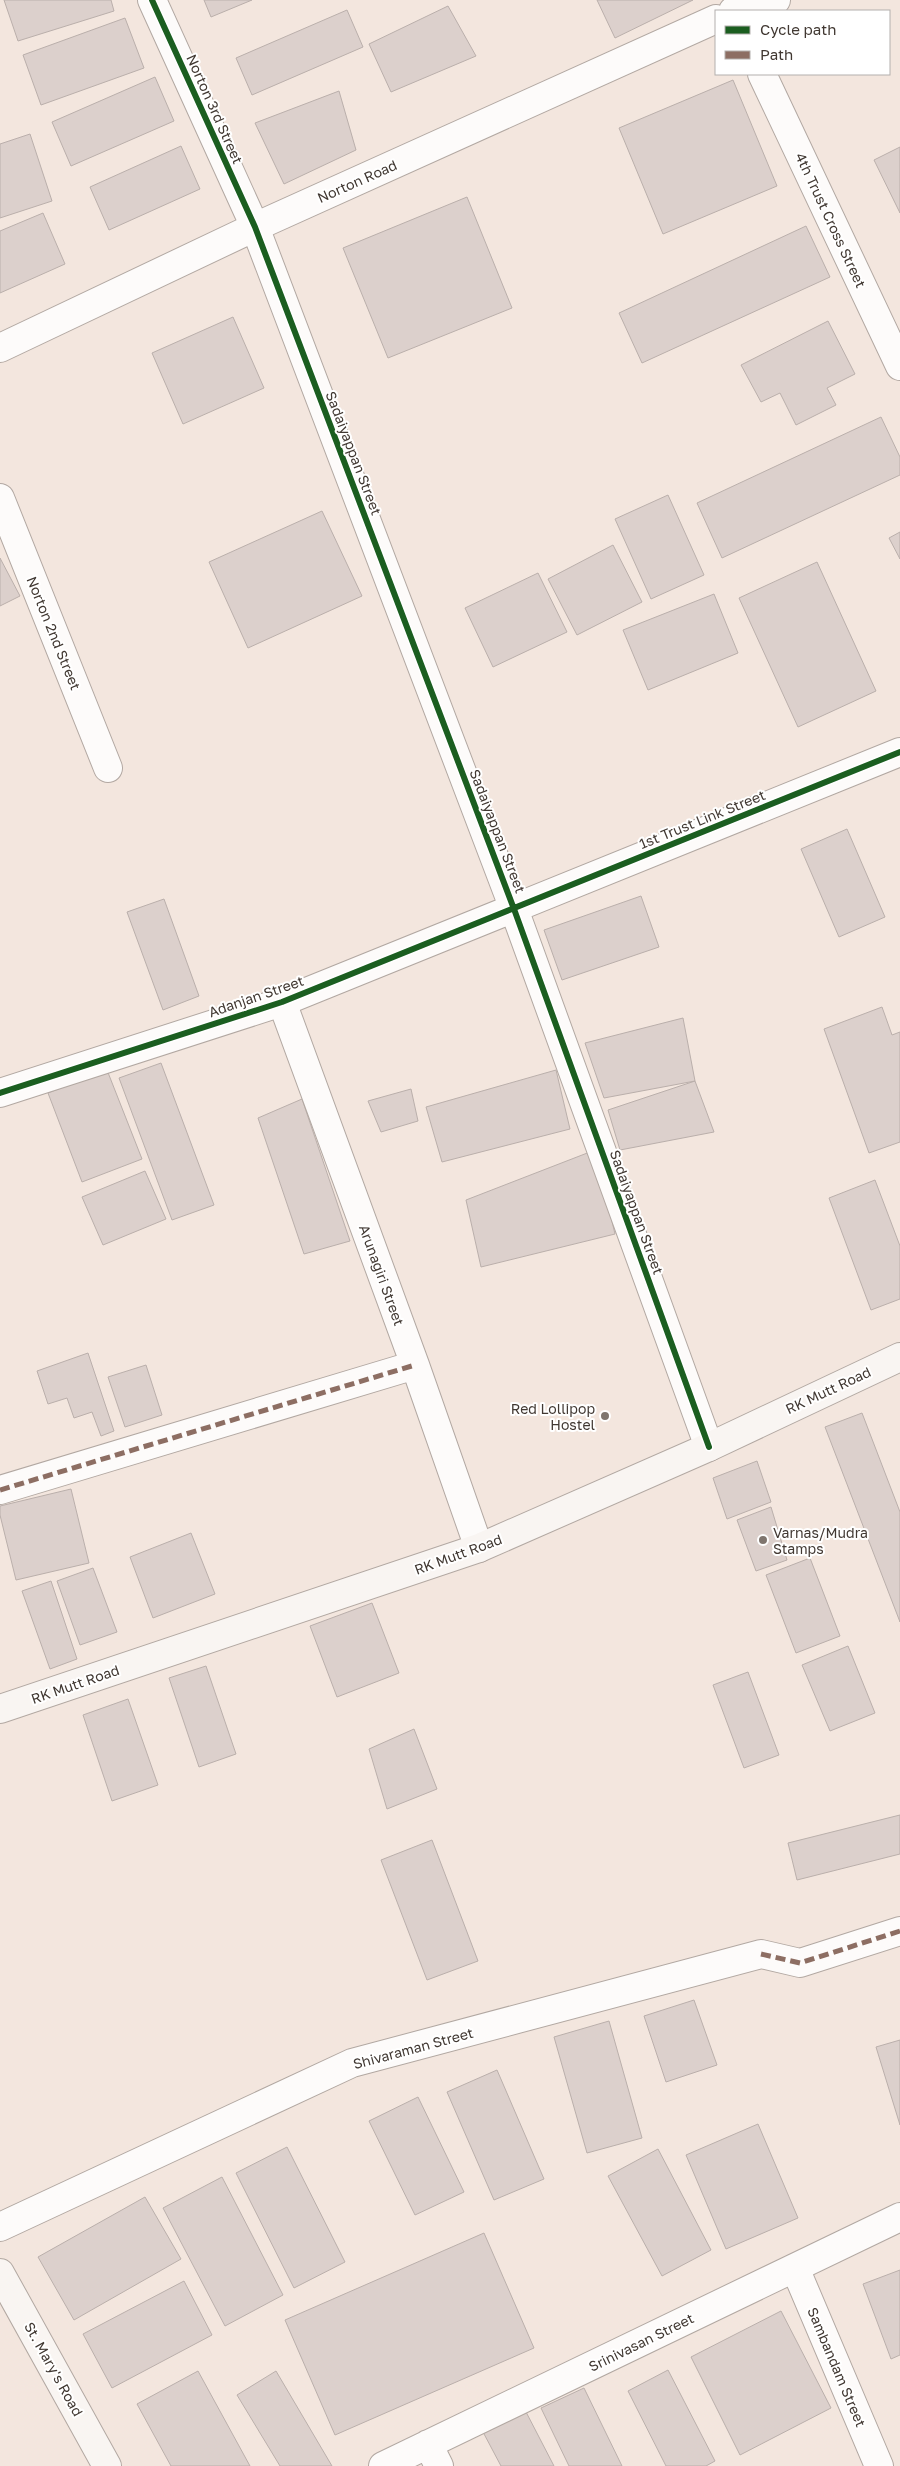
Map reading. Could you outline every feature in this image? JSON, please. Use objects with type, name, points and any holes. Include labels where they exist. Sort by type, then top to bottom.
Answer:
[{"type":"main road","name":"RK Mutt Road","points":[[0,1709],[479,1548],[709,1447],[900,1357]]},
{"type":"main road","name":"St. Mary's Road","points":[[0,2273],[107,2466]]},
{"type":"street","name":"Norton 3rd Street","points":[[152,0],[255,227]]},
{"type":"street","points":[[736,10],[776,0]]},
{"type":"street","name":"Norton Road","points":[[0,348],[255,227],[715,19]]},
{"type":"street","name":"4th Trust Cross Street","points":[[762,75],[900,366]]},
{"type":"street","name":"Sadaiyappan Street","points":[[255,227],[514,909],[709,1447]]},
{"type":"street","name":"Norton 2nd Street","points":[[0,498],[108,768]]},
{"type":"street","name":"1st Trust Link Street","points":[[514,909],[900,752]]},
{"type":"street","name":"Adanjan Street","points":[[0,1093],[282,1002],[514,909]]},
{"type":"street","name":"Arunagiri Street","points":[[282,1002],[415,1365],[479,1548]]},
{"type":"street","points":[[0,1490],[415,1365]]},
{"type":"street","name":"Shivaraman Street","points":[[0,2227],[352,2063],[761,1954],[800,1963],[900,1931]]},
{"type":"street","name":"Srinivasan Street","points":[[383,2466],[434,2455],[795,2268],[900,2217]]},
{"type":"street","name":"Sambandam Street","points":[[795,2268],[879,2466]]},
{"type":"building","points":[[4,0],[111,0],[114,11],[18,41]]},
{"type":"building","points":[[204,0],[252,0],[211,17]]},
{"type":"building","points":[[597,0],[693,0],[615,38]]},
{"type":"building","points":[[448,6],[476,56],[391,92],[369,44]]},
{"type":"building","points":[[347,10],[363,47],[252,95],[236,58]]},
{"type":"building","points":[[125,18],[144,68],[41,105],[23,55]]},
{"type":"building","points":[[155,77],[174,121],[71,166],[52,122]]},
{"type":"building","points":[[733,80],[777,186],[663,234],[619,128]]},
{"type":"building","points":[[339,91],[356,150],[284,184],[255,123]]},
{"type":"building","points":[[30,134],[52,201],[0,218],[0,144]]},
{"type":"building","points":[[181,146],[200,189],[109,230],[90,187]]},
{"type":"building","points":[[900,147],[900,213],[874,160]]},
{"type":"building","points":[[467,197],[512,308],[388,358],[343,248]]},
{"type":"building","points":[[43,213],[65,264],[0,293],[0,231]]},
{"type":"building","points":[[806,226],[830,277],[642,363],[619,313]]},
{"type":"building","points":[[233,317],[264,388],[183,424],[152,353]]},
{"type":"building","points":[[828,321],[855,374],[827,388],[836,405],[796,425],[780,393],[761,402],[741,365]]},
{"type":"building","points":[[881,417],[900,457],[900,475],[722,558],[697,503]]},
{"type":"building","points":[[668,495],[704,575],[651,599],[615,519]]},
{"type":"building","points":[[322,511],[362,596],[248,648],[209,562]]},
{"type":"building","points":[[900,532],[900,559],[889,538]]},
{"type":"building","points":[[613,545],[642,602],[577,635],[548,579]]},
{"type":"building","points":[[0,558],[20,596],[0,606]]},
{"type":"building","points":[[817,562],[876,691],[798,727],[739,598]]},
{"type":"building","points":[[538,573],[567,632],[493,667],[465,608]]},
{"type":"building","points":[[714,594],[738,653],[648,690],[623,630]]},
{"type":"building","points":[[847,829],[885,917],[839,937],[801,849]]},
{"type":"building","points":[[641,896],[659,947],[562,980],[544,930]]},
{"type":"building","points":[[164,899],[199,996],[163,1010],[127,912]]},
{"type":"building","points":[[882,1007],[892,1035],[900,1032],[900,1142],[869,1153],[824,1029]]},
{"type":"building","points":[[683,1018],[695,1081],[604,1098],[585,1043]]},
{"type":"building","points":[[161,1063],[214,1205],[172,1220],[119,1078]]},
{"type":"building","points":[[107,1070],[142,1159],[82,1182],[48,1093]]},
{"type":"building","points":[[556,1070],[570,1129],[442,1162],[426,1107]]},
{"type":"building","points":[[695,1081],[714,1132],[620,1150],[608,1110]]},
{"type":"building","points":[[411,1089],[418,1121],[381,1132],[368,1101]]},
{"type":"building","points":[[302,1099],[350,1241],[304,1254],[258,1118]]},
{"type":"building","points":[[595,1150],[615,1234],[481,1267],[466,1200]]},
{"type":"building","points":[[145,1171],[166,1219],[103,1245],[82,1197]]},
{"type":"building","points":[[875,1180],[900,1246],[900,1299],[871,1310],[829,1198]]},
{"type":"building","points":[[88,1353],[114,1431],[101,1436],[92,1412],[74,1418],[67,1398],[48,1404],[37,1371]]},
{"type":"building","points":[[146,1365],[162,1415],[125,1427],[108,1377]]},
{"type":"building","points":[[862,1413],[900,1512],[900,1622],[825,1427]]},
{"type":"building","points":[[757,1461],[771,1502],[727,1519],[713,1478]]},
{"type":"building","points":[[71,1489],[89,1563],[16,1580],[0,1515],[0,1506]]},
{"type":"building","name":"Varnas/Mudra Stamps","points":[[771,1507],[787,1560],[756,1571],[737,1520]]},
{"type":"building","points":[[191,1533],[215,1594],[153,1618],[130,1557]]},
{"type":"building","points":[[810,1558],[840,1636],[796,1653],[766,1575]]},
{"type":"building","points":[[93,1568],[117,1632],[80,1645],[57,1581]]},
{"type":"building","points":[[51,1581],[77,1659],[50,1669],[22,1591]]},
{"type":"building","points":[[372,1603],[399,1673],[337,1697],[310,1626]]},
{"type":"building","points":[[848,1646],[875,1713],[830,1731],[802,1665]]},
{"type":"building","points":[[206,1666],[236,1754],[199,1767],[169,1678]]},
{"type":"building","points":[[748,1672],[779,1755],[744,1768],[713,1685]]},
{"type":"building","points":[[128,1699],[158,1785],[112,1801],[83,1715]]},
{"type":"building","points":[[414,1729],[437,1789],[387,1809],[369,1749]]},
{"type":"building","points":[[900,1815],[900,1854],[797,1880],[788,1843]]},
{"type":"building","points":[[432,1840],[478,1961],[427,1980],[381,1860]]},
{"type":"building","points":[[694,2000],[717,2065],[666,2082],[644,2016]]},
{"type":"building","points":[[609,2021],[642,2138],[587,2153],[554,2037]]},
{"type":"building","points":[[900,2040],[900,2125],[876,2047]]},
{"type":"building","points":[[497,2070],[544,2179],[494,2200],[447,2092]]},
{"type":"building","points":[[418,2097],[464,2192],[415,2215],[369,2121]]},
{"type":"building","points":[[758,2124],[798,2218],[726,2249],[686,2155]]},
{"type":"building","points":[[287,2147],[345,2262],[294,2288],[236,2173]]},
{"type":"building","points":[[658,2149],[711,2250],[662,2276],[608,2176]]},
{"type":"building","points":[[222,2177],[283,2295],[225,2326],[163,2208]]},
{"type":"building","points":[[145,2197],[181,2259],[74,2320],[38,2257]]},
{"type":"building","points":[[484,2233],[534,2348],[335,2435],[285,2320]]},
{"type":"building","points":[[900,2270],[900,2355],[891,2359],[863,2284]]},
{"type":"building","points":[[184,2281],[212,2335],[112,2388],[83,2334]]},
{"type":"building","points":[[781,2311],[831,2408],[740,2455],[691,2357]]},
{"type":"building","points":[[668,2370],[715,2461],[706,2466],[666,2466],[628,2391]]},
{"type":"building","points":[[198,2371],[250,2466],[171,2466],[137,2404]]},
{"type":"building","points":[[276,2371],[332,2466],[280,2466],[237,2395]]},
{"type":"building","points":[[584,2388],[622,2466],[569,2466],[541,2408]]},
{"type":"building","points":[[525,2410],[554,2466],[501,2466],[483,2432]]},
{"type":"marked path","points":[[0,1490],[415,1365]]},
{"type":"marked path","points":[[761,1954],[800,1963],[900,1931]]},
{"type":"cycle path","points":[[152,0],[255,227],[514,909],[709,1447]]},
{"type":"cycle path","points":[[0,1093],[282,1002],[900,752]]},
{"type":"place","name":"Red Lollipop Hostel","points":[[605,1416]]},
{"type":"place","name":"Varnas/Mudra Stamps","points":[[763,1540]]}]
